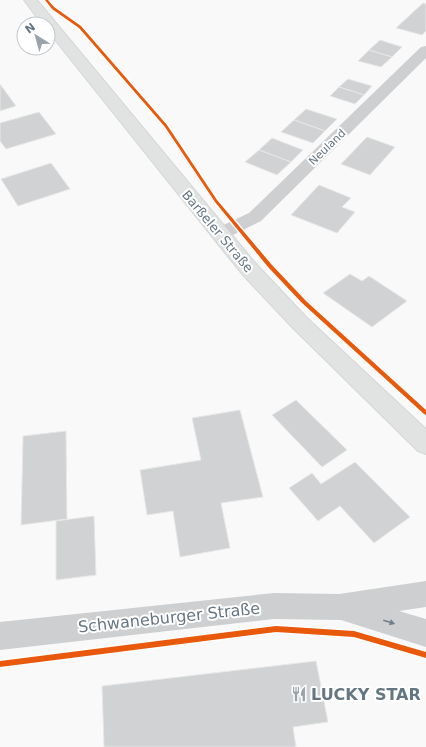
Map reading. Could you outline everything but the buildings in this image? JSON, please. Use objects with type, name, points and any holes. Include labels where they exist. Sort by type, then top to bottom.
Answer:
[{"type":"main road","name":"Barßeler Straße","points":[[30,0],[249,269],[289,311],[426,444]]},
{"type":"street","name":"Neuland","points":[[220,234],[245,224],[255,217],[426,50]]},
{"type":"street","name":"Schwaneburger Straße","points":[[0,636],[274,606],[339,607],[426,594]]},
{"type":"street","name":"Schwaneburger Straße","points":[[339,607],[426,633]]},
{"type":"cycle path","points":[[46,0],[53,8],[80,27],[166,126],[216,201],[270,266],[304,302],[426,413]]},
{"type":"cycle path","points":[[0,664],[276,629],[354,634],[426,655]]},
{"type":"place","name":"LUCKY STAR","points":[[299,694]]}]
